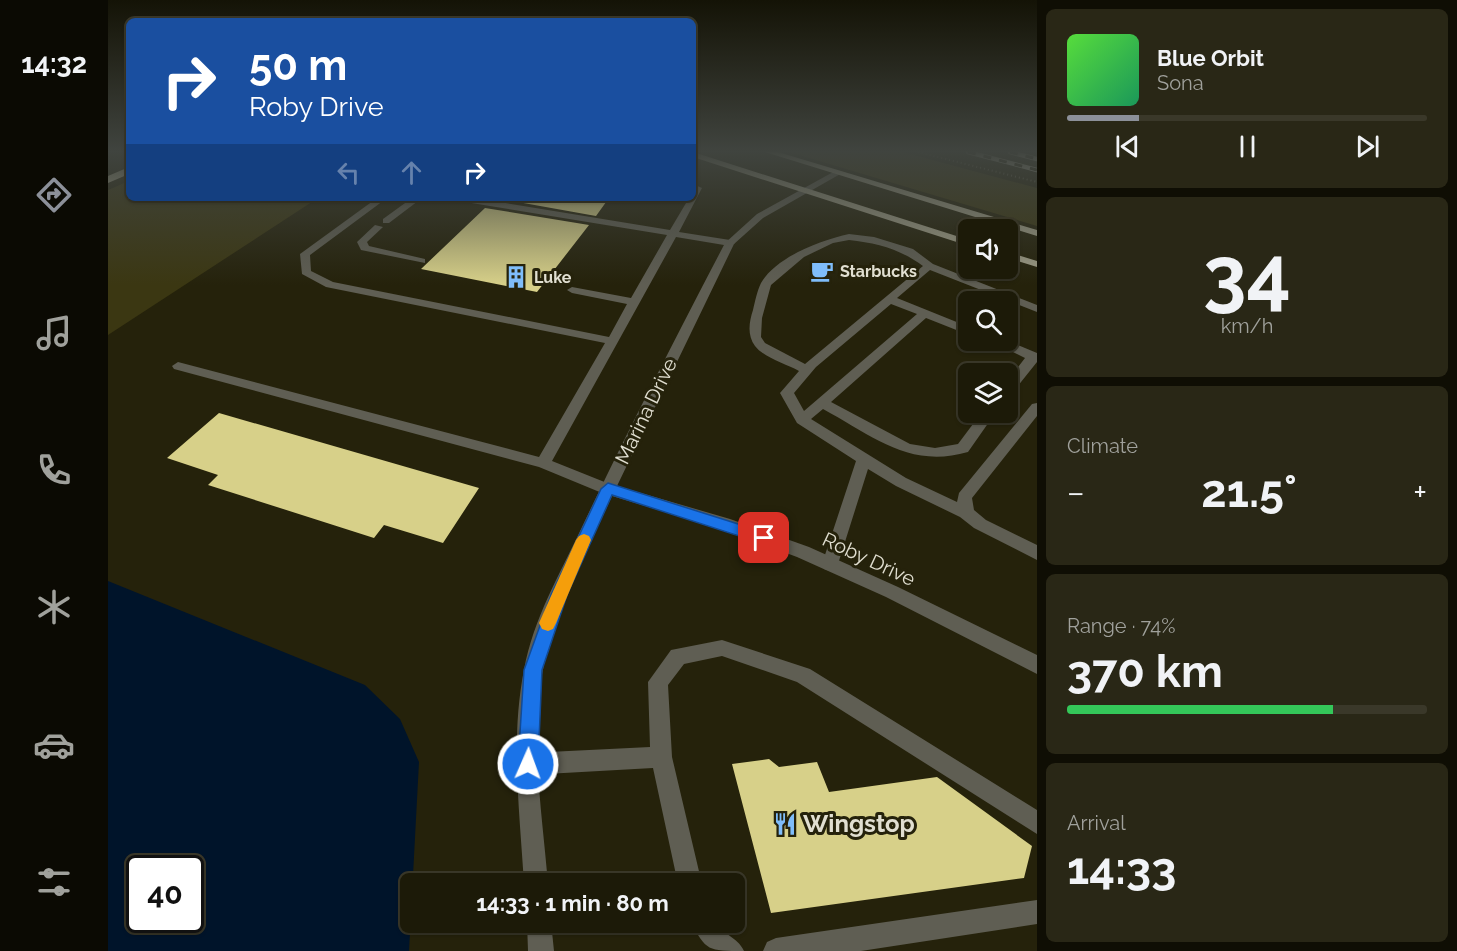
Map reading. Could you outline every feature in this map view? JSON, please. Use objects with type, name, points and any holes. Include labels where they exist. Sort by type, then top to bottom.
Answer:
[{"type":"main road","points":[[827,196],[958,239]]},
{"type":"main road","points":[[916,196],[1037,233]]},
{"type":"main road","points":[[1018,258],[1037,264]]},
{"type":"street","name":"Marina Drive","points":[[535,873],[528,764],[533,670],[559,595],[608,489],[730,243],[760,216],[795,196]]},
{"type":"street","points":[[379,201],[305,255],[306,272],[330,285],[612,341]]},
{"type":"street","points":[[414,201],[362,242],[365,248],[421,261]]},
{"type":"street","points":[[531,210],[541,201]]},
{"type":"street","points":[[543,464],[691,201]]},
{"type":"street","points":[[503,202],[531,210],[730,243]]},
{"type":"street","points":[[558,214],[566,206]]},
{"type":"street","points":[[591,220],[599,210]]},
{"type":"street","points":[[621,224],[628,215]]},
{"type":"street","points":[[807,370],[772,353],[761,346],[755,337],[761,300],[766,284],[776,273],[800,255],[830,241],[849,237],[874,240],[909,252],[929,266],[1037,309]]},
{"type":"street","points":[[929,266],[807,370],[787,393],[802,420],[901,482],[966,513],[980,524],[1037,553]]},
{"type":"street","points":[[572,290],[634,302]]},
{"type":"street","points":[[889,299],[958,326]]},
{"type":"street","points":[[802,420],[925,313]]},
{"type":"street","points":[[1018,350],[1035,357],[1018,377]]},
{"type":"street","name":"Roby Drive","points":[[178,366],[543,464],[608,489],[726,524],[830,564],[884,588],[1037,665]]},
{"type":"street","points":[[822,402],[908,449],[935,453],[963,448],[982,423]]},
{"type":"street","points":[[966,513],[964,497],[1037,407]]},
{"type":"street","points":[[830,564],[864,459]]},
{"type":"street","points":[[687,873],[661,757],[658,682],[678,656],[722,648],[803,675],[1037,823]]},
{"type":"street","points":[[528,764],[661,757]]},
{"type":"street","points":[[776,951],[1037,912]]},
{"type":"street","points":[[540,933],[541,951]]},
{"type":"street","points":[[708,933],[731,951]]},
{"type":"shaded area","points":[[108,196],[126,196],[126,201],[313,201],[108,335]]},
{"type":"shaded area","points":[[938,196],[1037,196],[1037,226]]},
{"type":"water","points":[[108,581],[365,685],[400,719],[419,762],[413,873],[400,873],[400,933],[410,933],[409,951],[108,951]]},
{"type":"building","points":[[512,201],[607,201],[596,216]]},
{"type":"building","points":[[485,208],[589,225],[537,292],[421,269]]},
{"type":"building","points":[[219,413],[479,488],[443,543],[384,525],[374,538],[208,485],[218,475],[167,458]]},
{"type":"building","points":[[769,759],[779,767],[817,762],[829,792],[937,777],[1032,846],[1024,878],[771,913],[732,764]]},
{"type":"slow traffic","points":[[548,623],[584,540]]},
{"type":"place","name":"Starbucks","points":[[822,271]]},
{"type":"place","name":"Luke","points":[[516,277]]},
{"type":"place","name":"Wingstop","points":[[785,824]]},
{"type":"route","points":[[528,764],[533,670],[559,595],[608,489],[726,524],[764,538]]}]
